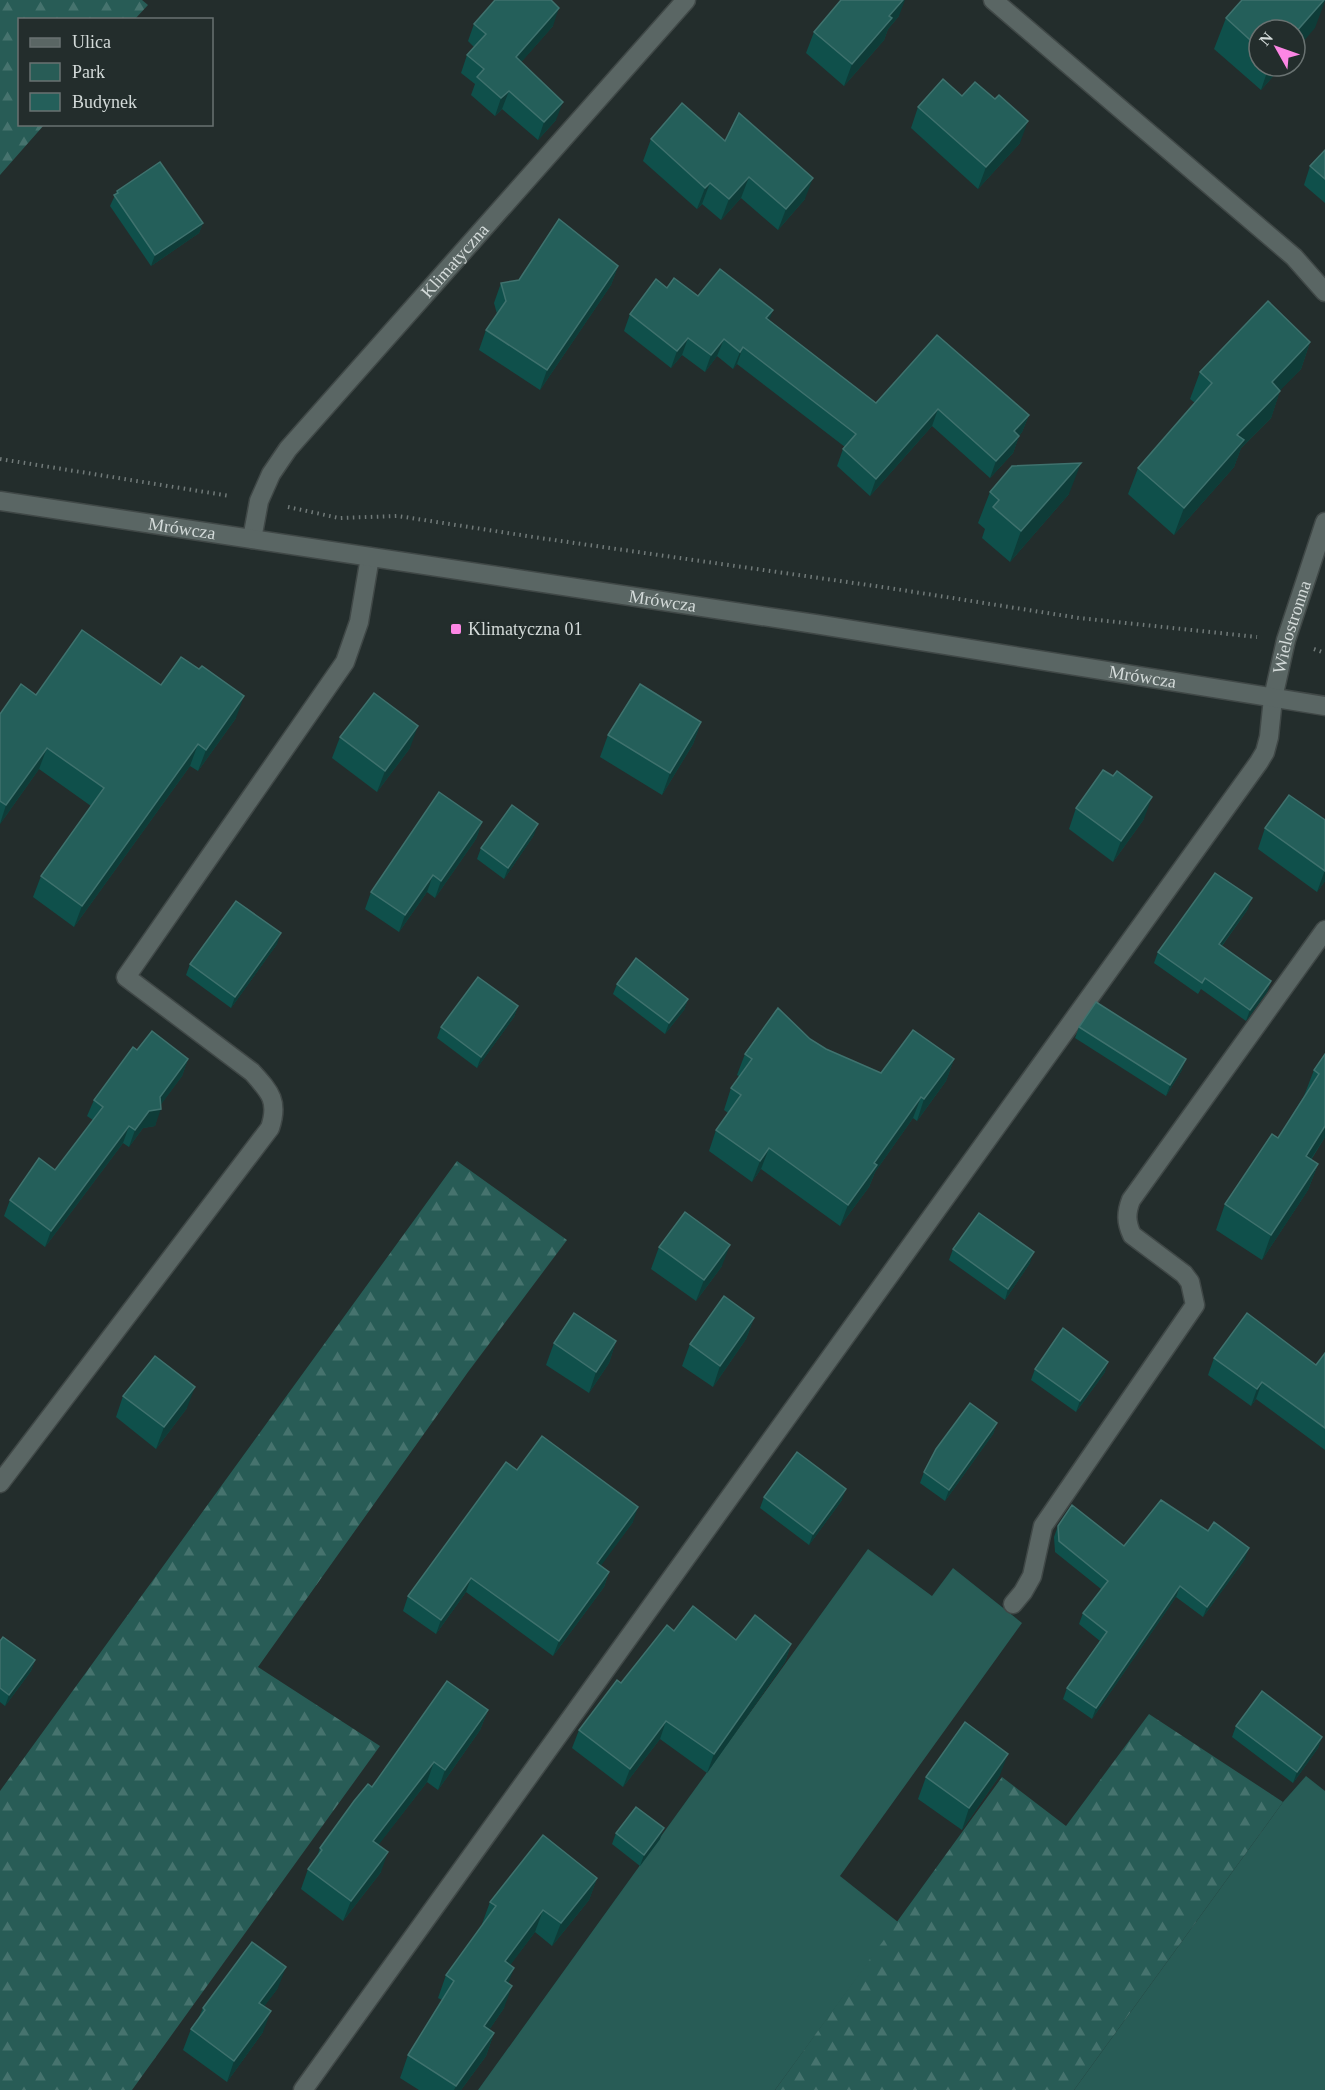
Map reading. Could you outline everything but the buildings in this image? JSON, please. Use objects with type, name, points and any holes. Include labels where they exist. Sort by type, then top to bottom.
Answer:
[{"type":"street","name":"Klimatyczna","points":[[252,539],[259,501],[271,474],[288,449],[686,0]]},
{"type":"street","points":[[993,0],[1294,257],[1325,292]]},
{"type":"street","name":"Mrówcza","points":[[0,501],[815,624],[1325,706]]},
{"type":"street","name":"Wielostronna","points":[[303,2090],[1247,779],[1264,752],[1269,737],[1273,698],[1286,640],[1325,522]]},
{"type":"street","points":[[0,1483],[270,1128],[274,1116],[274,1101],[266,1087],[252,1072],[126,977],[341,669],[354,639],[370,557]]},
{"type":"street","points":[[1013,1604],[1032,1576],[1043,1526],[1195,1305],[1190,1282],[1184,1274],[1132,1235],[1128,1227],[1127,1211],[1131,1200],[1325,930]]},
{"type":"path","points":[[0,459],[259,501],[339,518],[398,516],[1079,618],[1286,640],[1325,653]]},
{"type":"green space","points":[[0,0],[142,0],[148,5],[136,18],[18,18],[18,126],[43,126],[0,175]]},
{"type":"green space","points":[[457,1161],[567,1240],[468,1372],[258,1667],[380,1746],[132,2090],[0,2090],[0,1791]]},
{"type":"green space","points":[[868,1549],[932,1596],[953,1568],[1022,1623],[840,1876],[898,1922],[775,2090],[478,2090]]},
{"type":"green space","points":[[1149,1714],[1283,1802],[1074,2090],[775,2090],[1002,1777],[1066,1826]]},
{"type":"green space","points":[[1306,1776],[1325,1791],[1325,2090],[1074,2090],[1283,1802]]},
{"type":"place","name":"Klimatyczna 01","points":[[456,629]]}]
